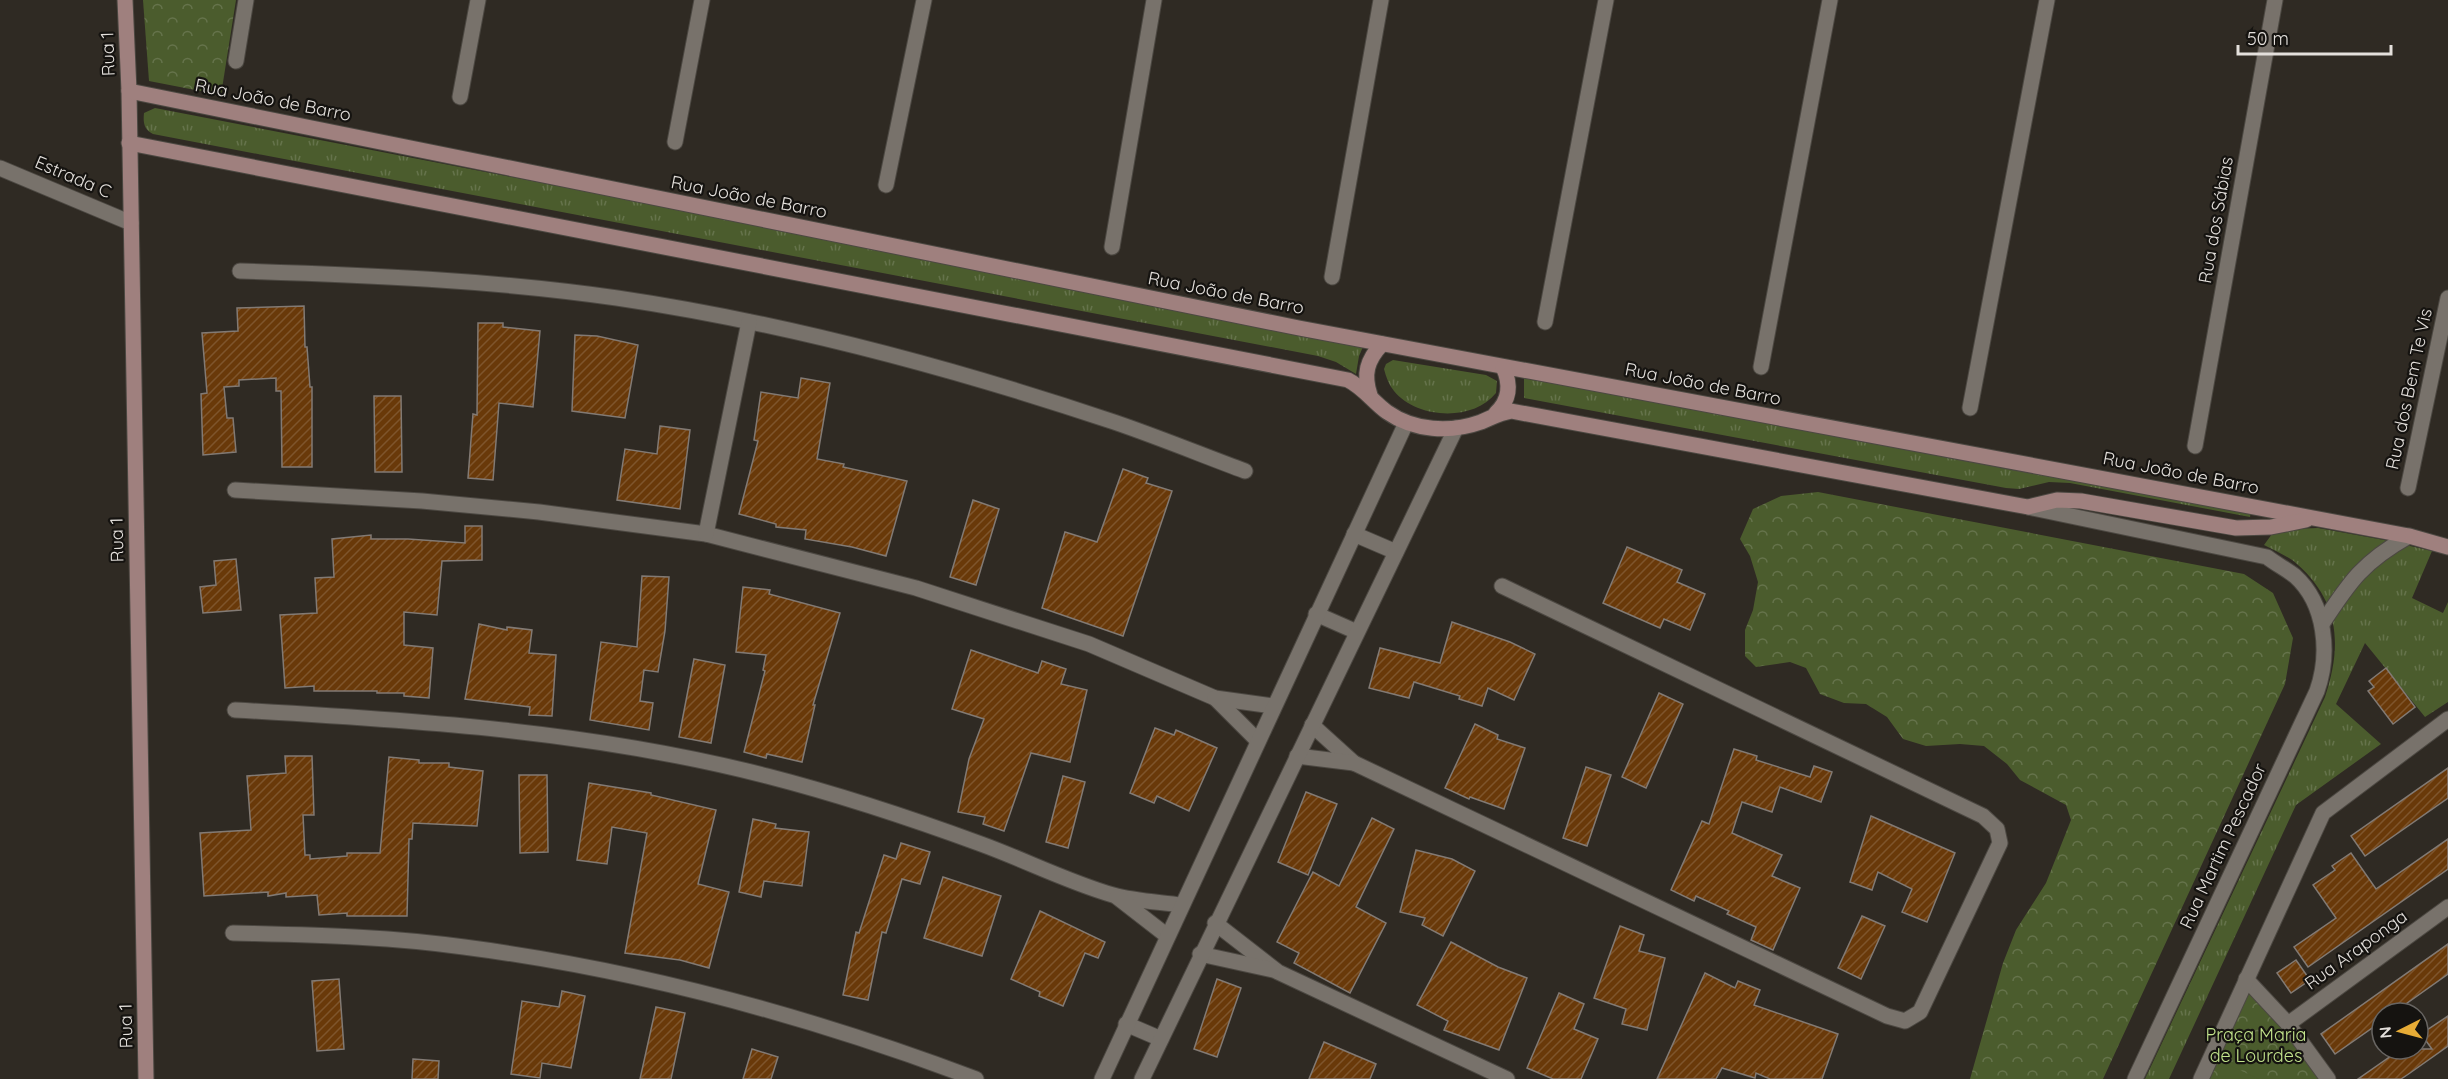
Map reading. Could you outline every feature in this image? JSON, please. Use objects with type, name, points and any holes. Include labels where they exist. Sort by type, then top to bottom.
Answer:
[{"type":"street","name":"Rua 1","points":[[125,0],[129,91],[146,1079]]},
{"type":"street","points":[[236,61],[246,0]]},
{"type":"street","points":[[460,97],[478,0]]},
{"type":"street","points":[[675,142],[702,0]]},
{"type":"street","points":[[886,185],[924,0]]},
{"type":"street","points":[[1112,247],[1154,0]]},
{"type":"street","points":[[1332,277],[1381,0]]},
{"type":"street","points":[[1545,322],[1606,0]]},
{"type":"street","points":[[1761,367],[1830,0]]},
{"type":"street","points":[[1970,408],[2047,0]]},
{"type":"street","name":"Rua dos Sábias","points":[[2195,446],[2275,0]]},
{"type":"street","name":"Rua João de Barro","points":[[129,91],[1382,344],[2318,518],[2409,536],[2448,548]]},
{"type":"street","name":"Rua João de Barro","points":[[129,143],[1348,380],[1359,385],[1386,411],[1406,423],[1427,428],[1456,428],[1479,422],[1496,413],[1511,411],[2028,507],[2267,557],[2296,577],[2310,595],[2322,624]]},
{"type":"street","name":"Estrada C","points":[[0,168],[131,223]]},
{"type":"street","points":[[240,271],[369,275],[484,283],[617,298],[749,322],[984,380],[1116,423],[1245,471]]},
{"type":"street","name":"Rua dos Bem Te Vis","points":[[2408,488],[2448,298]]},
{"type":"street","points":[[706,534],[749,322]]},
{"type":"street","points":[[1370,395],[1366,384],[1368,364],[1382,344]]},
{"type":"street","points":[[1496,413],[1502,408],[1508,392],[1508,377],[1503,367]]},
{"type":"street","points":[[1101,1079],[1406,423]]},
{"type":"street","points":[[1142,1079],[1200,954],[1456,428]]},
{"type":"street","points":[[235,490],[457,504],[539,512],[706,534],[916,588],[1089,644],[1215,698],[1273,706]]},
{"type":"street","name":"Rua João de Barro","points":[[2028,507],[2057,500],[2081,501],[2236,528],[2271,527],[2318,518]]},
{"type":"street","points":[[1353,534],[1396,552]]},
{"type":"street","points":[[2322,624],[2344,589],[2360,570],[2382,551],[2409,536]]},
{"type":"street","points":[[1312,725],[1354,763],[1887,1016],[1905,1021],[1920,1012],[2000,843],[1997,829],[1983,816],[1502,586]]},
{"type":"street","points":[[1316,614],[1357,632]]},
{"type":"street","name":"Rua Martim Pescador","points":[[2135,1079],[2317,691],[2325,658],[2322,624]]},
{"type":"street","points":[[1215,698],[1257,740]]},
{"type":"street","points":[[235,710],[420,720],[518,731],[656,753],[766,776],[980,843],[1114,896],[1180,905]]},
{"type":"street","points":[[2200,1079],[2323,813],[2448,719]]},
{"type":"street","points":[[1297,756],[1354,763]]},
{"type":"street","points":[[1114,896],[1166,935]]},
{"type":"street","name":"Rua Araponga","points":[[2288,1024],[2448,907]]},
{"type":"street","points":[[1215,923],[1278,972]]},
{"type":"street","points":[[234,933],[358,936],[463,946],[555,960],[660,980],[817,1023],[976,1079]]},
{"type":"street","points":[[1200,954],[1278,972],[1507,1079]]},
{"type":"street","points":[[2246,979],[2288,1024],[2328,1079]]},
{"type":"street","points":[[1126,1024],[1161,1039]]},
{"type":"green space","points":[[143,0],[236,0],[221,95],[149,81]]},
{"type":"green space","points":[[155,108],[1365,342],[1359,356],[1356,374],[1336,362],[1318,356],[153,134],[145,125],[144,113]]},
{"type":"green space","points":[[1393,360],[1486,375],[1497,381],[1496,393],[1474,409],[1460,412],[1430,412],[1404,400],[1389,384],[1384,369],[1386,364]]},
{"type":"green space","points":[[1524,378],[2251,512],[2250,517],[2070,483],[2049,482],[2019,489],[2006,488],[1524,398]]},
{"type":"green space","points":[[1818,492],[2244,574],[2273,593],[2293,638],[2285,684],[2103,1079],[1970,1079],[2003,963],[2016,930],[2046,883],[2071,820],[2066,805],[2020,780],[2007,764],[1984,746],[1960,744],[1926,746],[1903,739],[1887,717],[1866,704],[1844,703],[1820,694],[1806,668],[1790,662],[1756,667],[1745,656],[1745,630],[1753,610],[1758,582],[1750,556],[1740,539],[1753,509],[1781,496]]},
{"type":"green space","points":[[2318,528],[2432,551],[2412,598],[2443,613],[2448,602],[2448,702],[2425,717],[2365,643],[2336,704],[2381,744],[2296,805],[2169,1079],[2145,1079],[2325,697],[2334,660],[2335,643],[2334,626],[2329,609],[2322,594],[2297,564],[2264,545],[2272,534],[2290,529]]},
{"type":"green space","name":"Praça Maria de Lourdes","points":[[2246,982],[2326,1079],[2203,1079]]},
{"type":"green space","points":[[2224,1063],[2259,1079],[2217,1079]]},
{"type":"building","points":[[304,306],[305,347],[307,347],[310,387],[312,387],[312,467],[282,467],[281,391],[276,391],[276,378],[239,380],[239,386],[224,387],[227,418],[233,418],[236,452],[203,455],[201,394],[207,393],[202,333],[238,331],[237,308]]},
{"type":"building","points":[[478,323],[503,323],[503,327],[540,331],[533,407],[499,403],[493,480],[468,478],[473,414],[477,415]]},
{"type":"building","points":[[575,335],[597,336],[638,345],[625,418],[572,411]]},
{"type":"building","points":[[801,378],[830,383],[817,459],[907,481],[886,556],[852,547],[805,539],[806,530],[776,527],[776,524],[739,514],[758,441],[754,440],[761,392],[798,398]]},
{"type":"building","points":[[374,396],[401,396],[402,472],[375,472]]},
{"type":"building","points":[[660,426],[690,430],[680,509],[617,500],[625,449],[657,454]]},
{"type":"building","points":[[1123,469],[1148,478],[1146,483],[1172,491],[1123,636],[1042,608],[1065,532],[1097,542]]},
{"type":"building","points":[[973,500],[999,509],[976,585],[950,577]]},
{"type":"building","points":[[465,526],[482,526],[482,560],[442,561],[437,615],[404,612],[404,645],[433,648],[429,698],[404,696],[404,693],[377,693],[377,691],[314,691],[314,686],[285,688],[280,615],[317,613],[315,578],[334,577],[332,539],[371,535],[371,539],[465,543]]},
{"type":"building","points":[[1627,547],[1682,570],[1677,582],[1705,594],[1690,630],[1664,619],[1660,628],[1603,603]]},
{"type":"building","points":[[236,559],[241,610],[203,613],[200,587],[216,585],[214,561]]},
{"type":"building","points":[[642,576],[669,577],[665,631],[658,672],[644,670],[640,701],[653,703],[649,730],[590,720],[601,642],[637,647]]},
{"type":"building","points":[[743,587],[770,590],[769,594],[840,613],[813,705],[815,705],[802,762],[767,754],[766,758],[744,752],[765,671],[763,670],[766,655],[736,652]]},
{"type":"building","points":[[1452,622],[1510,642],[1535,654],[1514,700],[1488,688],[1482,706],[1459,699],[1460,696],[1414,682],[1409,698],[1369,688],[1380,648],[1440,663]]},
{"type":"building","points":[[479,624],[507,630],[507,627],[532,630],[529,653],[556,655],[552,716],[529,715],[530,707],[465,699]]},
{"type":"building","points":[[971,650],[1038,673],[1042,661],[1066,669],[1061,684],[1087,690],[1070,762],[1031,753],[1004,831],[983,824],[985,817],[958,812],[969,759],[984,719],[952,709]]},
{"type":"building","points":[[694,659],[725,665],[711,743],[679,737]]},
{"type":"building","points":[[2386,668],[2415,707],[2393,724],[2368,691],[2374,687],[2369,681]]},
{"type":"building","points":[[1659,693],[1683,704],[1646,788],[1622,777]]},
{"type":"building","points":[[1475,724],[1498,735],[1497,739],[1525,748],[1504,809],[1470,797],[1469,799],[1445,788]]},
{"type":"building","points":[[1155,728],[1174,735],[1176,730],[1217,748],[1189,811],[1157,796],[1154,803],[1130,793]]},
{"type":"building","points":[[1734,749],[1757,756],[1756,760],[1810,777],[1814,766],[1832,772],[1821,802],[1780,787],[1772,812],[1742,802],[1732,833],[1782,855],[1772,876],[1800,888],[1773,950],[1751,940],[1756,927],[1727,914],[1729,911],[1696,896],[1694,901],[1671,890],[1702,821],[1709,824]]},
{"type":"building","points":[[285,756],[312,756],[314,815],[303,815],[305,855],[310,855],[310,859],[347,856],[347,853],[380,853],[389,757],[419,760],[419,763],[449,763],[449,767],[483,771],[477,826],[413,823],[412,839],[409,839],[407,916],[347,916],[347,913],[319,915],[317,895],[286,897],[286,893],[268,896],[268,892],[204,896],[200,833],[251,830],[247,776],[286,773]]},
{"type":"building","points":[[1586,767],[1611,775],[1587,846],[1563,838]]},
{"type":"building","points":[[2448,768],[2448,798],[2365,856],[2351,836]]},
{"type":"building","points":[[519,775],[547,775],[548,852],[520,853]]},
{"type":"building","points":[[1063,776],[1085,782],[1068,848],[1046,842]]},
{"type":"building","points":[[589,783],[651,793],[651,795],[716,810],[698,884],[729,892],[709,968],[680,960],[625,953],[647,833],[612,827],[607,864],[577,860]]},
{"type":"building","points":[[1306,792],[1337,804],[1308,875],[1278,862]]},
{"type":"building","points":[[1871,816],[1955,853],[1927,922],[1902,912],[1912,889],[1878,872],[1872,890],[1850,882]]},
{"type":"building","points":[[1372,818],[1394,829],[1356,907],[1386,923],[1350,993],[1294,963],[1299,953],[1277,942],[1313,872],[1339,886]]},
{"type":"building","points":[[753,819],[776,824],[775,828],[809,832],[802,886],[764,881],[761,897],[739,892]]},
{"type":"building","points":[[2448,839],[2448,869],[2308,967],[2294,947],[2336,918],[2313,885],[2335,870],[2332,866],[2351,853],[2376,889]]},
{"type":"building","points":[[901,843],[930,852],[920,884],[902,879],[886,933],[882,932],[868,1000],[843,995],[856,932],[859,933],[884,855],[896,859]]},
{"type":"building","points":[[1416,850],[1452,859],[1475,871],[1443,936],[1422,925],[1425,918],[1400,912]]},
{"type":"building","points":[[943,877],[1001,896],[982,956],[924,938]]},
{"type":"building","points":[[1040,911],[1105,942],[1098,958],[1085,953],[1063,1006],[1039,996],[1040,992],[1011,979]]},
{"type":"building","points":[[1862,916],[1885,926],[1861,979],[1838,968]]},
{"type":"building","points":[[1620,926],[1644,935],[1639,951],[1665,958],[1647,1030],[1622,1024],[1626,1009],[1594,998]]},
{"type":"building","points":[[1451,942],[1498,967],[1527,978],[1499,1050],[1444,1030],[1448,1021],[1417,1005]]},
{"type":"building","points":[[2448,944],[2448,974],[2410,1001],[2370,1001],[2370,1029],[2335,1054],[2321,1034]]},
{"type":"building","points":[[2296,960],[2310,980],[2291,993],[2277,973]]},
{"type":"building","points":[[1705,973],[1735,988],[1738,981],[1760,990],[1754,1005],[1838,1034],[1822,1079],[1770,1079],[1756,1073],[1755,1078],[1722,1068],[1716,1079],[1657,1079]]},
{"type":"building","points":[[339,979],[344,1049],[317,1051],[312,981]]},
{"type":"building","points":[[1217,979],[1241,988],[1217,1057],[1194,1049]]},
{"type":"building","points":[[562,991],[585,996],[571,1068],[542,1063],[540,1078],[511,1074],[522,1001],[559,1007]]},
{"type":"building","points":[[1559,993],[1584,1004],[1574,1029],[1598,1039],[1581,1079],[1553,1079],[1527,1068]]},
{"type":"building","points":[[656,1007],[685,1013],[671,1079],[640,1079]]},
{"type":"building","points":[[2448,1016],[2448,1046],[2430,1059],[2430,1049],[2432,1049],[2430,1028]]},
{"type":"building","points":[[1324,1042],[1376,1064],[1370,1079],[1309,1079]]},
{"type":"building","points":[[752,1049],[778,1057],[771,1079],[743,1079]]},
{"type":"building","points":[[413,1059],[439,1061],[438,1079],[412,1079]]},
{"type":"building","points":[[2384,1061],[2427,1061],[2401,1079],[2358,1079]]}]
